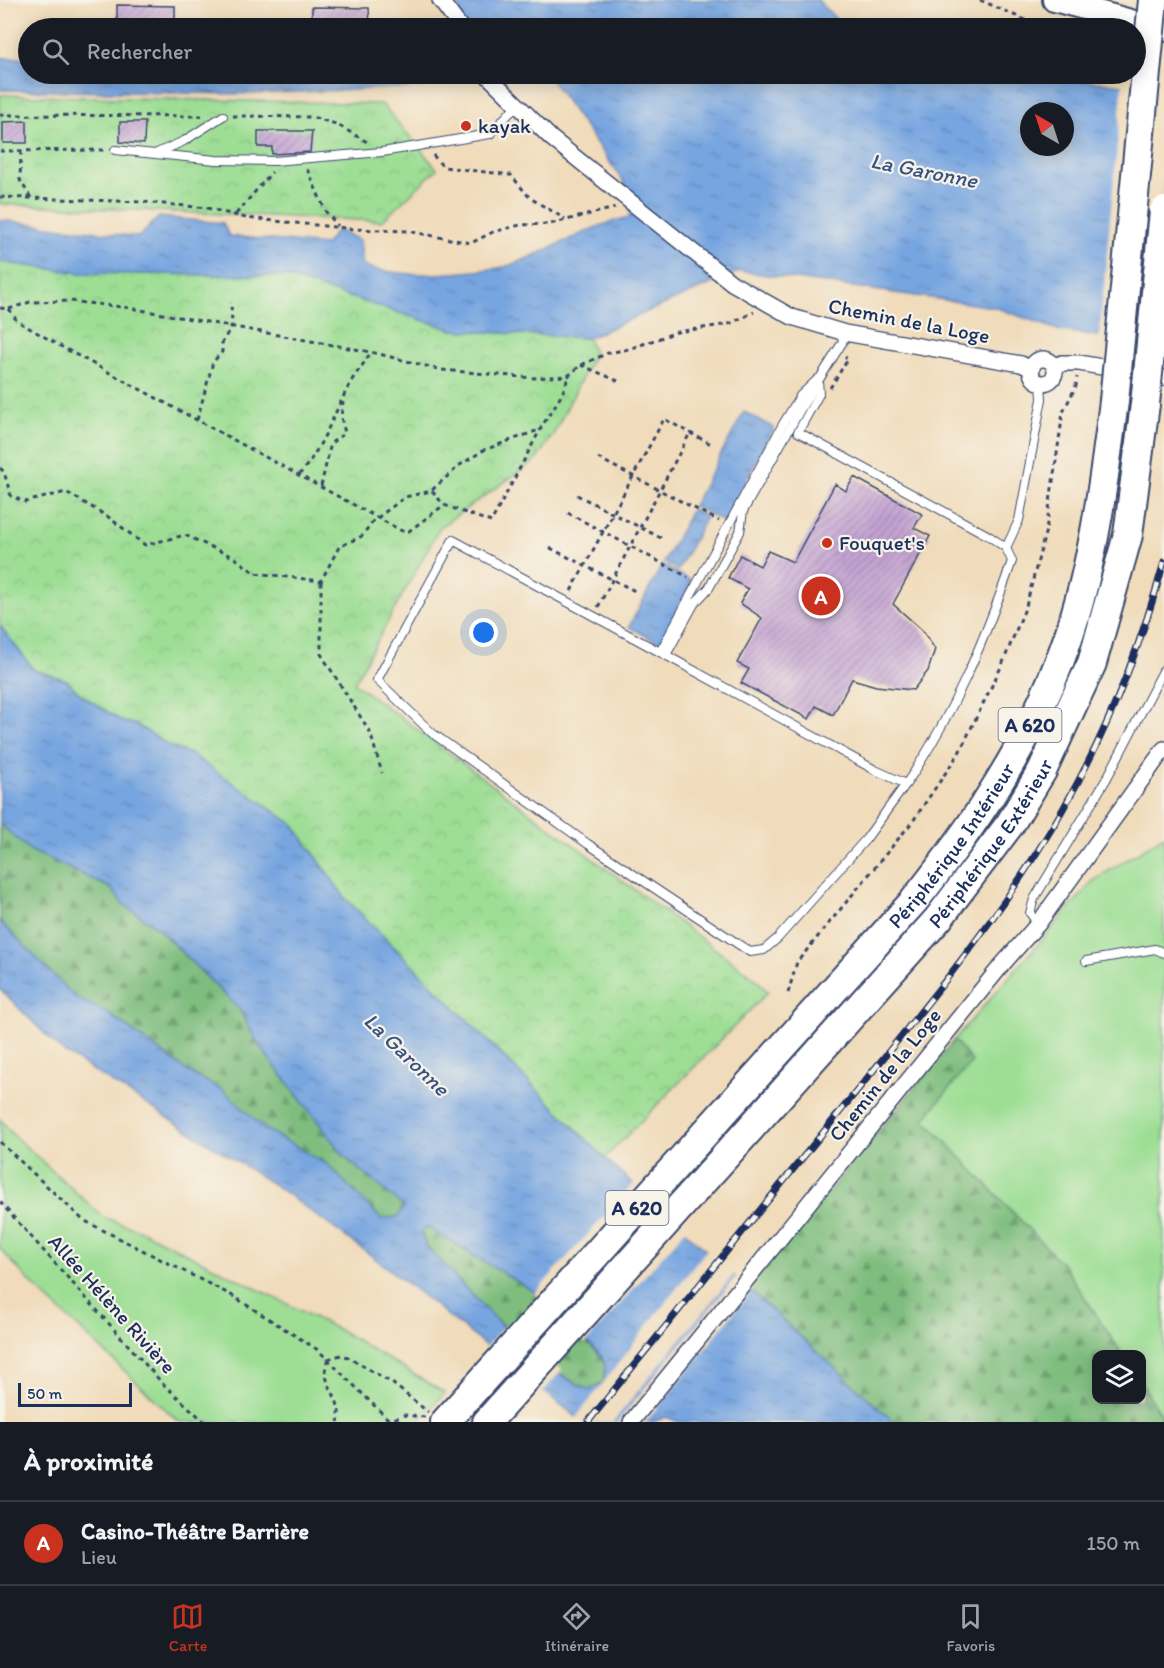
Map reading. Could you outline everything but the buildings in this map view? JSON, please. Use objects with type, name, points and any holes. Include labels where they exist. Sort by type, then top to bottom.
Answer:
[{"type":"highway","name":"Périphérique Intérieur","points":[[1146,72],[1153,0]]},
{"type":"highway","name":"Périphérique Intérieur","points":[[439,1420],[914,901],[951,855],[1015,756],[1041,705],[1060,660],[1084,582],[1100,505],[1114,401],[1145,84]]},
{"type":"highway","name":"Périphérique Extérieur","points":[[487,1422],[938,919],[987,857],[1042,771],[1070,715],[1092,663],[1119,577],[1128,535],[1145,404],[1164,210]]},
{"type":"main road","points":[[1054,0],[1120,18]]},
{"type":"main road","points":[[1143,0],[1164,6]]},
{"type":"main road","points":[[1146,25],[1164,30]]},
{"type":"street","points":[[437,3],[445,18]]},
{"type":"street","points":[[437,3],[451,18]]},
{"type":"street","name":"Chemin de la Loge","points":[[495,84],[551,138],[579,159]]},
{"type":"street","name":"Chemin de la Loge","points":[[506,84],[621,201],[732,283],[792,317],[845,333],[1021,364],[1032,369],[1036,362],[1043,360],[1051,362],[1055,369],[1062,363],[1079,363],[1164,378]]},
{"type":"street","points":[[1032,369],[1034,378],[1041,383],[1052,380],[1055,369]]},
{"type":"street","name":"Chemin de la Loge","points":[[631,1422],[1038,924],[1164,749]]},
{"type":"lane","points":[[115,150],[216,160],[302,160],[490,135],[516,106]]},
{"type":"lane","points":[[156,154],[184,141],[223,116]]},
{"type":"lane","points":[[663,654],[694,604],[710,588],[740,532],[743,511],[800,396],[818,379],[842,343],[845,333]]},
{"type":"lane","points":[[798,432],[819,394],[818,379]]},
{"type":"lane","points":[[1006,548],[1019,520],[1042,399],[1041,383]]},
{"type":"lane","points":[[786,426],[1006,548],[1012,561],[991,622],[939,735],[906,784],[866,839],[778,938],[764,950],[750,952],[588,844],[432,733],[377,680],[453,540],[866,766],[906,784]]},
{"type":"lane","points":[[663,654],[697,582],[786,426]]},
{"type":"lane","points":[[1038,924],[1030,913],[1034,899],[1112,768],[1164,669]]},
{"type":"lane","points":[[1086,961],[1155,949],[1164,953]]},
{"type":"path","points":[[980,0],[1020,18]]},
{"type":"path","points":[[424,145],[443,167],[510,175],[530,198],[565,219]]},
{"type":"path","points":[[0,151],[115,150]]},
{"type":"path","points":[[21,151],[20,180],[31,198]]},
{"type":"path","points":[[302,160],[317,186],[326,212],[339,227]]},
{"type":"path","points":[[236,214],[272,172],[274,161]]},
{"type":"path","points":[[0,197],[143,202],[207,208],[246,218],[407,231],[471,243],[493,232],[520,225],[549,224],[621,201]]},
{"type":"path","points":[[0,308],[9,309],[30,302],[69,301],[232,325],[371,352],[442,370],[486,376],[534,378],[568,376],[581,365],[608,353],[629,349],[677,332],[729,324],[756,311],[763,302]]},
{"type":"path","points":[[197,420],[213,362],[222,352],[222,343],[232,325],[231,302]]},
{"type":"path","points":[[9,309],[17,321],[402,531],[409,531],[444,505]]},
{"type":"path","points":[[299,475],[316,455],[343,398],[371,352]]},
{"type":"path","points":[[581,365],[618,381]]},
{"type":"path","points":[[431,491],[444,505],[491,522],[532,448],[539,430],[565,390],[568,376]]},
{"type":"path","points":[[321,486],[332,443],[345,433],[341,417],[343,398]]},
{"type":"path","points":[[566,601],[663,418],[711,444]]},
{"type":"path","points":[[382,773],[370,732],[321,654],[321,581],[339,547],[362,536],[378,517],[413,493],[431,491],[460,465],[484,450],[539,430]]},
{"type":"path","points":[[590,614],[597,608],[690,433]]},
{"type":"path","points":[[598,458],[728,526]]},
{"type":"path","points":[[0,468],[4,472],[11,496],[25,502],[66,492],[107,516],[145,545],[185,535],[235,558],[255,573],[321,581]]},
{"type":"path","points":[[577,495],[661,538]]},
{"type":"path","points":[[568,513],[697,582]]},
{"type":"path","points":[[550,548],[635,591]]},
{"type":"path","points":[[0,1142],[83,1220],[231,1295],[318,1350],[388,1421],[404,1415],[439,1420]]},
{"type":"path","name":"Allée Hélène Rivière","points":[[0,1202],[163,1384],[205,1422]]},
{"type":"path","points":[[328,1359],[341,1355],[348,1357],[392,1383],[417,1402]]},
{"type":"path","points":[[328,1359],[326,1380],[341,1411],[338,1422]]},
{"type":"green space","points":[[0,95],[382,104],[437,169],[382,221],[0,204]]},
{"type":"green space","points":[[0,262],[80,273],[284,276],[453,330],[588,338],[594,354],[553,435],[536,460],[440,527],[354,683],[756,979],[768,992],[605,1158],[345,898],[294,825],[192,755],[169,746],[137,725],[123,722],[80,694],[66,680],[34,670],[0,626]]},
{"type":"green space","points":[[0,824],[30,850],[111,888],[122,903],[157,928],[240,1010],[258,1044],[344,1156],[404,1207],[398,1217],[381,1219],[327,1164],[265,1129],[223,1090],[190,1073],[106,1012],[76,998],[12,936],[0,921]]},
{"type":"green space","points":[[1164,836],[1164,1418],[1146,1390],[1146,1350],[1119,1350],[1064,1266],[924,1119],[972,1061],[954,1040],[1094,880]]},
{"type":"green space","points":[[954,1040],[972,1061],[924,1119],[1064,1266],[1119,1350],[1092,1350],[1092,1404],[1146,1404],[1146,1391],[1164,1422],[894,1422],[748,1289]]},
{"type":"green space","points":[[0,1119],[13,1135],[103,1217],[144,1232],[341,1331],[445,1393],[418,1422],[179,1422],[34,1286],[0,1249]]},
{"type":"green space","points":[[427,1227],[546,1299],[602,1358],[605,1366],[604,1382],[589,1390],[565,1377],[521,1344],[425,1245],[421,1232]]},
{"type":"water","points":[[460,0],[818,0],[835,18],[458,18]]},
{"type":"water","points":[[0,58],[18,58],[18,84],[428,84],[422,87],[247,94],[0,90]]},
{"type":"water","name":"La Garonne","points":[[554,84],[1114,84],[1164,90],[1164,345],[1061,331],[994,307],[740,271],[588,338],[453,330],[284,276],[80,273],[0,262],[0,220],[139,237],[159,217],[223,223],[229,236],[325,245],[337,230],[360,240],[363,266],[395,273],[430,274],[483,270],[511,265],[618,220],[631,217],[624,182]]},
{"type":"water","points":[[744,412],[774,428],[724,522],[693,506]]},
{"type":"water","points":[[692,509],[706,517],[678,570],[664,562]]},
{"type":"water","points":[[662,565],[692,581],[660,643],[629,627]]},
{"type":"water","name":"La Garonne","points":[[0,626],[34,670],[66,680],[80,694],[123,722],[137,725],[169,746],[192,755],[294,825],[345,898],[605,1158],[894,1422],[679,1422],[666,1417],[653,1422],[583,1422],[381,1263],[276,1186],[62,1051],[0,989],[0,921],[76,998],[106,1012],[190,1073],[223,1090],[265,1129],[327,1164],[381,1219],[398,1217],[404,1207],[344,1156],[258,1044],[240,1010],[158,928],[122,903],[111,888],[30,850],[0,824]],"holes":[[[427,1227],[546,1299],[602,1357],[605,1366],[604,1382],[589,1390],[565,1377],[521,1344],[425,1245],[421,1232]]]},
{"type":"pier","points":[[1123,84],[1164,87],[1164,348],[1099,339]]},
{"type":"pier","points":[[635,1182],[687,1228],[585,1344],[534,1294]]},
{"type":"pier","points":[[708,1248],[735,1273],[613,1422],[578,1422],[575,1419]]},
{"type":"pier","points":[[737,1275],[753,1289],[646,1422],[617,1422]]},
{"type":"pier","points":[[505,1325],[562,1370],[542,1393],[485,1348]]},
{"type":"railway","points":[[588,1422],[930,1000],[1014,888],[1063,809],[1094,750],[1133,657],[1164,562]]},
{"type":"place","name":"kayak","points":[[466,126]]},
{"type":"place","name":"Fouquet's","points":[[827,543]]},
{"type":"place","name":"Casino-Théâtre Barrière","points":[[821,596]]}]
